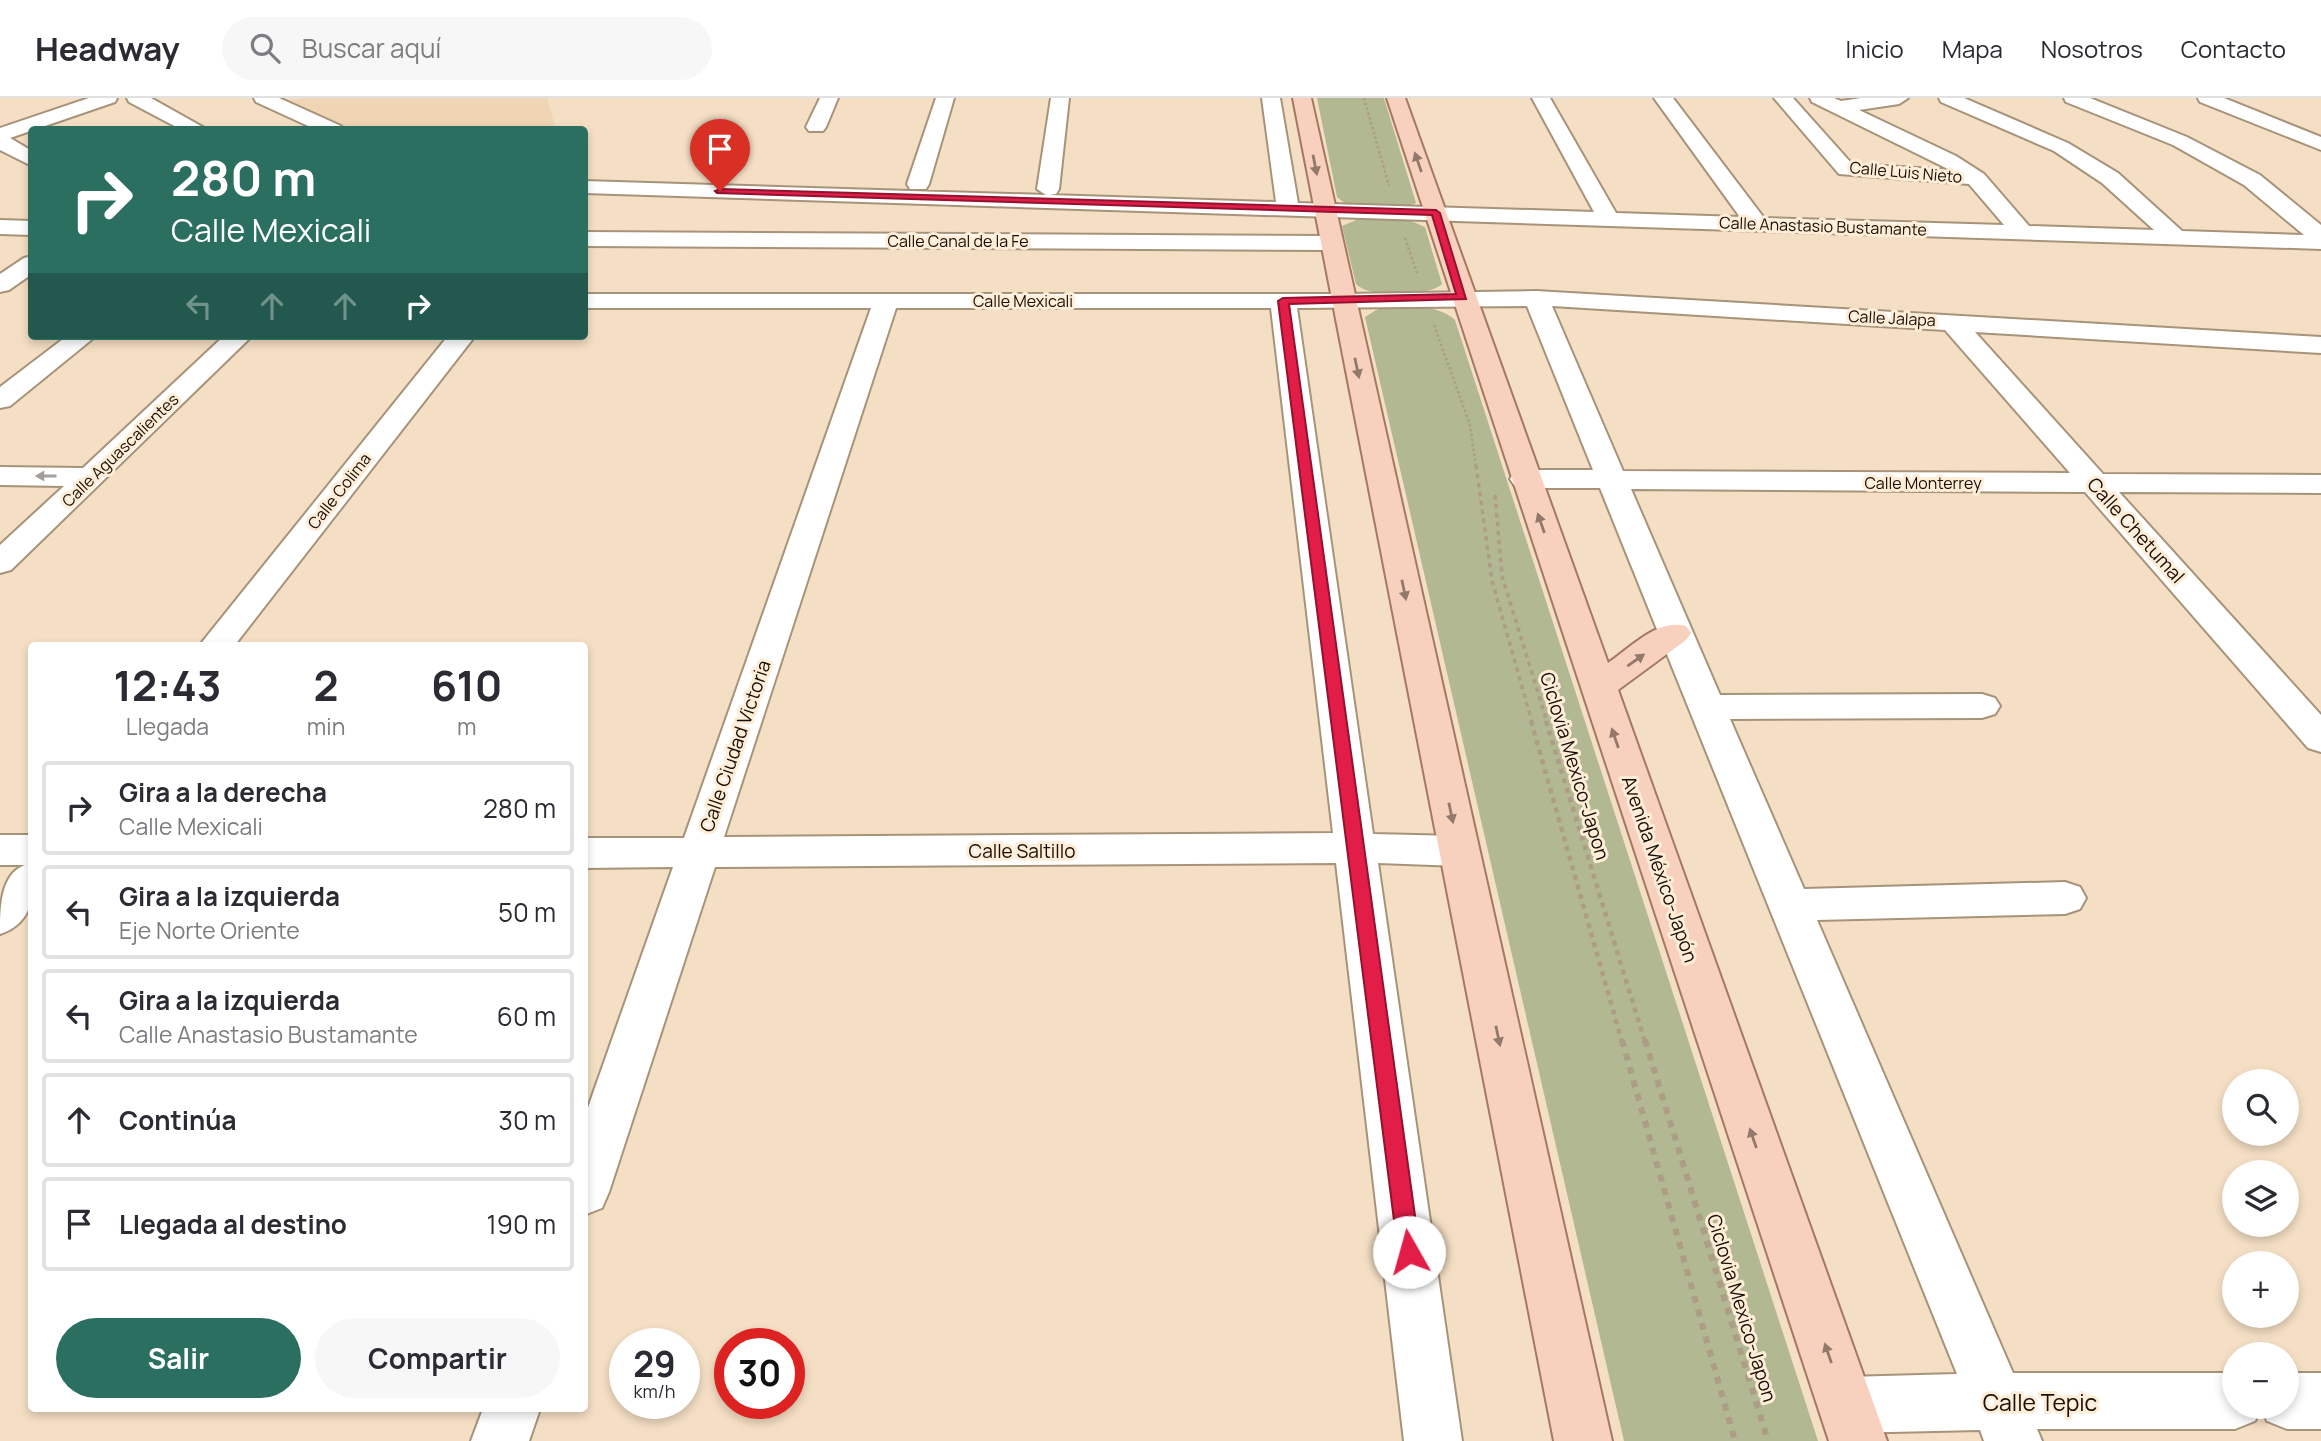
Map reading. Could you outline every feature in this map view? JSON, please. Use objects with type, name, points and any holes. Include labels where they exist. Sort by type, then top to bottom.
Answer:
[{"type":"main road","points":[[1302,98],[1583,1441]]},
{"type":"main road","name":"Avenida México-Japón","points":[[1396,98],[1436,213],[1444,298],[1510,487],[1597,687],[1852,1423]]},
{"type":"main road","points":[[1597,687],[1674,633]]},
{"type":"street","points":[[32,126],[108,98]]},
{"type":"street","points":[[136,98],[190,126]]},
{"type":"street","points":[[263,98],[325,126]]},
{"type":"street","points":[[816,127],[829,98]]},
{"type":"street","points":[[918,184],[945,98]]},
{"type":"street","points":[[1048,189],[1060,98]]},
{"type":"street","points":[[1271,98],[1288,209]]},
{"type":"street","points":[[1541,98],[1608,218]]},
{"type":"street","points":[[1663,98],[1757,224]]},
{"type":"street","name":"Calle Luis Nieto","points":[[1783,98],[1842,176],[1976,178]]},
{"type":"street","name":"Calle Luis Nieto","points":[[1819,98],[1949,160],[1976,178],[2023,233]]},
{"type":"street","points":[[1840,107],[1899,98]]},
{"type":"street","points":[[1948,98],[2062,147],[2110,178],[2177,238]]},
{"type":"street","points":[[2073,98],[2180,141],[2252,180],[2321,239]]},
{"type":"street","points":[[2207,98],[2321,144]]},
{"type":"street","points":[[0,138],[28,128]]},
{"type":"street","points":[[0,138],[28,156]]},
{"type":"street","name":"Calle Anastasio Bustamante","points":[[588,187],[2177,238],[2321,239]]},
{"type":"street","points":[[0,226],[28,228]]},
{"type":"street","name":"Calle Canal de la Fe","points":[[588,239],[1331,243]]},
{"type":"street","points":[[0,285],[28,265]]},
{"type":"street","name":"Calle Jalapa","points":[[1444,298],[1536,298],[2321,345]]},
{"type":"street","name":"Calle Mexicali","points":[[588,301],[1343,301],[1444,298]]},
{"type":"street","points":[[1536,298],[2005,1421]]},
{"type":"street","name":"Calle Ciudad Victoria","points":[[588,1180],[886,301]]},
{"type":"street","points":[[1283,301],[1433,1441]]},
{"type":"street","name":"Calle Chetumal","points":[[1951,321],[2321,739]]},
{"type":"street","points":[[0,400],[78,340]]},
{"type":"street","name":"Calle Aguascalientes","points":[[0,563],[235,340]]},
{"type":"street","name":"Calle Colima","points":[[219,642],[459,340]]},
{"type":"street","points":[[0,476],[91,477]]},
{"type":"street","name":"Calle Monterrey","points":[[1510,487],[1611,481],[2321,484]]},
{"type":"street","points":[[0,524],[40,525]]},
{"type":"street","points":[[1705,707],[1982,706]]},
{"type":"street","name":"Calle Saltillo","points":[[588,853],[1357,848],[1459,851]]},
{"type":"street","points":[[0,850],[28,850]]},
{"type":"street","points":[[0,918],[28,883]]},
{"type":"street","points":[[1788,905],[2065,898]]},
{"type":"street","points":[[2299,1401],[2321,1401]]},
{"type":"street","name":"Calle Tepic","points":[[1852,1423],[2005,1421],[2222,1402]]},
{"type":"street","points":[[500,1441],[510,1412]]},
{"type":"path","points":[[1364,98],[1397,211]]},
{"type":"path","points":[[1408,247],[1444,298],[1470,425],[1492,581],[1735,1441]]},
{"type":"path","name":"Ciclovia Mexico-Japon","points":[[1510,487],[1502,576],[1768,1441]]},
{"type":"shaded area","points":[[308,98],[547,98],[555,126],[337,126],[283,101]]},
{"type":"green space","points":[[1317,98],[1384,98],[1416,203],[1405,208],[1347,205],[1337,197]]},
{"type":"green space","points":[[1361,218],[1411,221],[1425,227],[1442,284],[1425,292],[1386,294],[1363,289],[1356,284],[1342,226]]},
{"type":"green space","points":[[1429,308],[1455,320],[1818,1441],[1624,1441],[1365,317],[1378,309]]},
{"type":"route","points":[[720,191],[1436,213],[1462,297],[1283,301],[1409,1252]]}]
